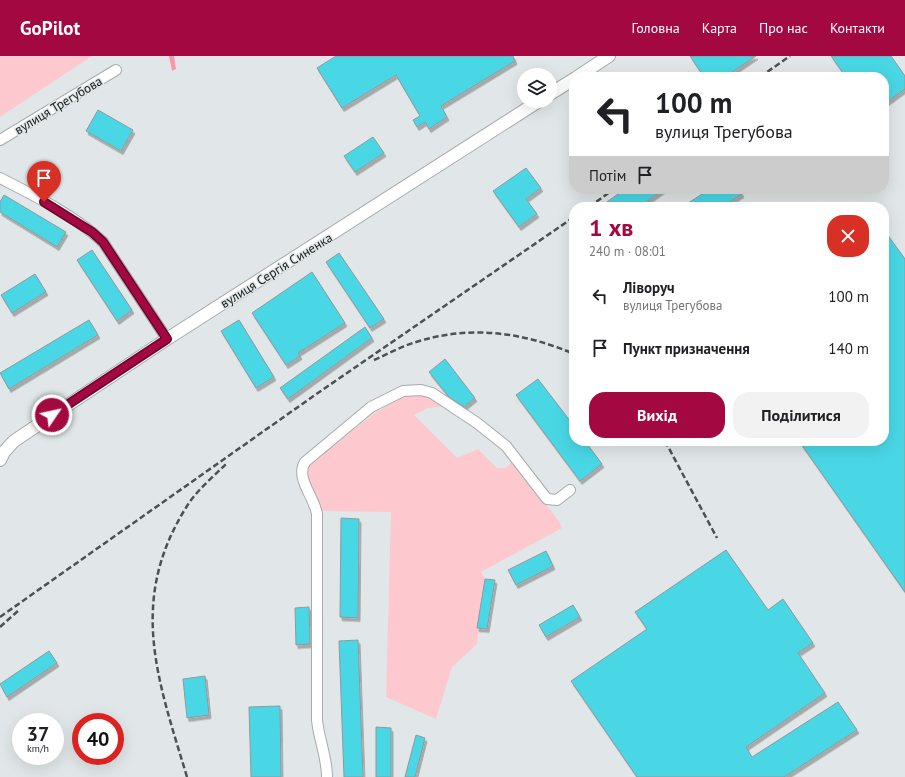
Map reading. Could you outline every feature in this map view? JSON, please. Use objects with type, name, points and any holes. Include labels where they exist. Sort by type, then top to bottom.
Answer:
[{"type":"street","points":[[584,72],[609,56]]},
{"type":"street","name":"вулиця Трегубова","points":[[0,140],[116,70]]},
{"type":"street","points":[[557,90],[569,82]]},
{"type":"street","name":"вулиця Сергія Синенка","points":[[0,460],[4,452],[14,441],[167,339],[528,108]]},
{"type":"street","points":[[0,178],[92,232],[103,242],[167,339]]},
{"type":"street","points":[[327,777],[326,756],[318,732],[317,720],[317,514],[313,498],[301,476],[302,467],[305,462],[371,407],[403,391],[421,390],[432,393],[477,423],[506,446],[547,499],[557,500],[570,490]]},
{"type":"street","name":"вулиця Сергія Синенка","points":[[0,445],[14,441]]},
{"type":"shaded area","points":[[0,56],[92,56],[0,117]]},
{"type":"shaded area","points":[[169,56],[174,56],[176,69],[172,71]]},
{"type":"shaded area","points":[[403,396],[424,396],[447,406],[428,408],[414,415],[457,458],[478,449],[497,468],[506,468],[512,462],[559,521],[562,528],[481,572],[485,579],[477,644],[452,667],[436,719],[386,697],[391,512],[322,511],[306,476],[309,464],[375,413]]},
{"type":"building","points":[[336,56],[513,56],[515,61],[441,106],[447,117],[429,129],[425,122],[417,127],[413,120],[420,116],[396,75],[342,108],[317,68]]},
{"type":"building","points":[[690,56],[756,56],[732,72],[701,72]]},
{"type":"building","points":[[831,56],[891,56],[905,76],[905,89],[889,100],[889,72],[842,72]]},
{"type":"building","points":[[98,110],[133,130],[121,151],[86,131]]},
{"type":"building","points":[[373,137],[384,153],[355,172],[344,156]]},
{"type":"building","points":[[526,168],[541,188],[526,199],[537,214],[519,227],[493,191]]},
{"type":"building","points":[[618,194],[657,194],[646,202],[607,202]]},
{"type":"building","points":[[702,194],[742,194],[730,202],[690,202]]},
{"type":"building","points":[[4,195],[66,232],[57,247],[0,212],[0,202]]},
{"type":"building","points":[[889,237],[905,259],[905,592],[803,446],[889,446]]},
{"type":"building","points":[[92,250],[132,310],[117,321],[77,260]]},
{"type":"building","points":[[339,253],[384,319],[370,328],[326,262]]},
{"type":"building","points":[[312,272],[345,323],[298,353],[300,356],[286,365],[252,313]]},
{"type":"building","points":[[35,274],[46,292],[12,313],[1,295]]},
{"type":"building","points":[[89,320],[98,335],[9,389],[0,373]]},
{"type":"building","points":[[239,320],[274,377],[256,388],[221,331]]},
{"type":"building","points":[[365,327],[372,338],[288,399],[280,388]]},
{"type":"building","points":[[445,359],[475,398],[464,407],[449,397],[429,372]]},
{"type":"building","points":[[538,379],[569,419],[569,446],[589,446],[602,464],[580,481],[516,395]]},
{"type":"building","points":[[341,518],[359,519],[358,618],[340,617]]},
{"type":"building","points":[[726,550],[768,610],[783,599],[813,643],[798,653],[825,693],[746,747],[752,757],[838,702],[857,730],[784,777],[637,777],[571,681],[647,629],[635,612]]},
{"type":"building","points":[[546,551],[553,566],[516,585],[508,570]]},
{"type":"building","points":[[485,579],[495,580],[487,629],[477,628]]},
{"type":"building","points":[[573,605],[580,617],[546,637],[539,625]]},
{"type":"building","points":[[309,607],[310,644],[296,645],[295,608]]},
{"type":"building","points":[[358,640],[363,777],[344,777],[339,641]]},
{"type":"building","points":[[49,651],[57,663],[7,697],[0,684]]},
{"type":"building","points":[[205,676],[209,715],[187,718],[183,679]]},
{"type":"building","points":[[280,706],[281,777],[251,777],[249,707]]},
{"type":"building","points":[[376,727],[391,728],[391,777],[376,777]]},
{"type":"building","points":[[416,735],[425,738],[415,777],[405,777]]},
{"type":"railway","points":[[767,72],[790,56]]},
{"type":"railway","points":[[596,202],[607,194]]},
{"type":"railway","points":[[0,617],[315,395],[569,220]]},
{"type":"railway","points":[[374,360],[416,342],[436,337],[476,333],[496,333],[516,336],[535,340],[569,352]]},
{"type":"railway","points":[[668,446],[717,538]]},
{"type":"railway","points":[[187,777],[166,707],[158,674],[154,641],[153,608],[158,575],[169,541],[191,500],[200,489],[226,464]]},
{"type":"railway","points":[[0,627],[19,610]]},
{"type":"route","points":[[44,202],[92,232],[103,242],[167,339],[52,415]]}]
